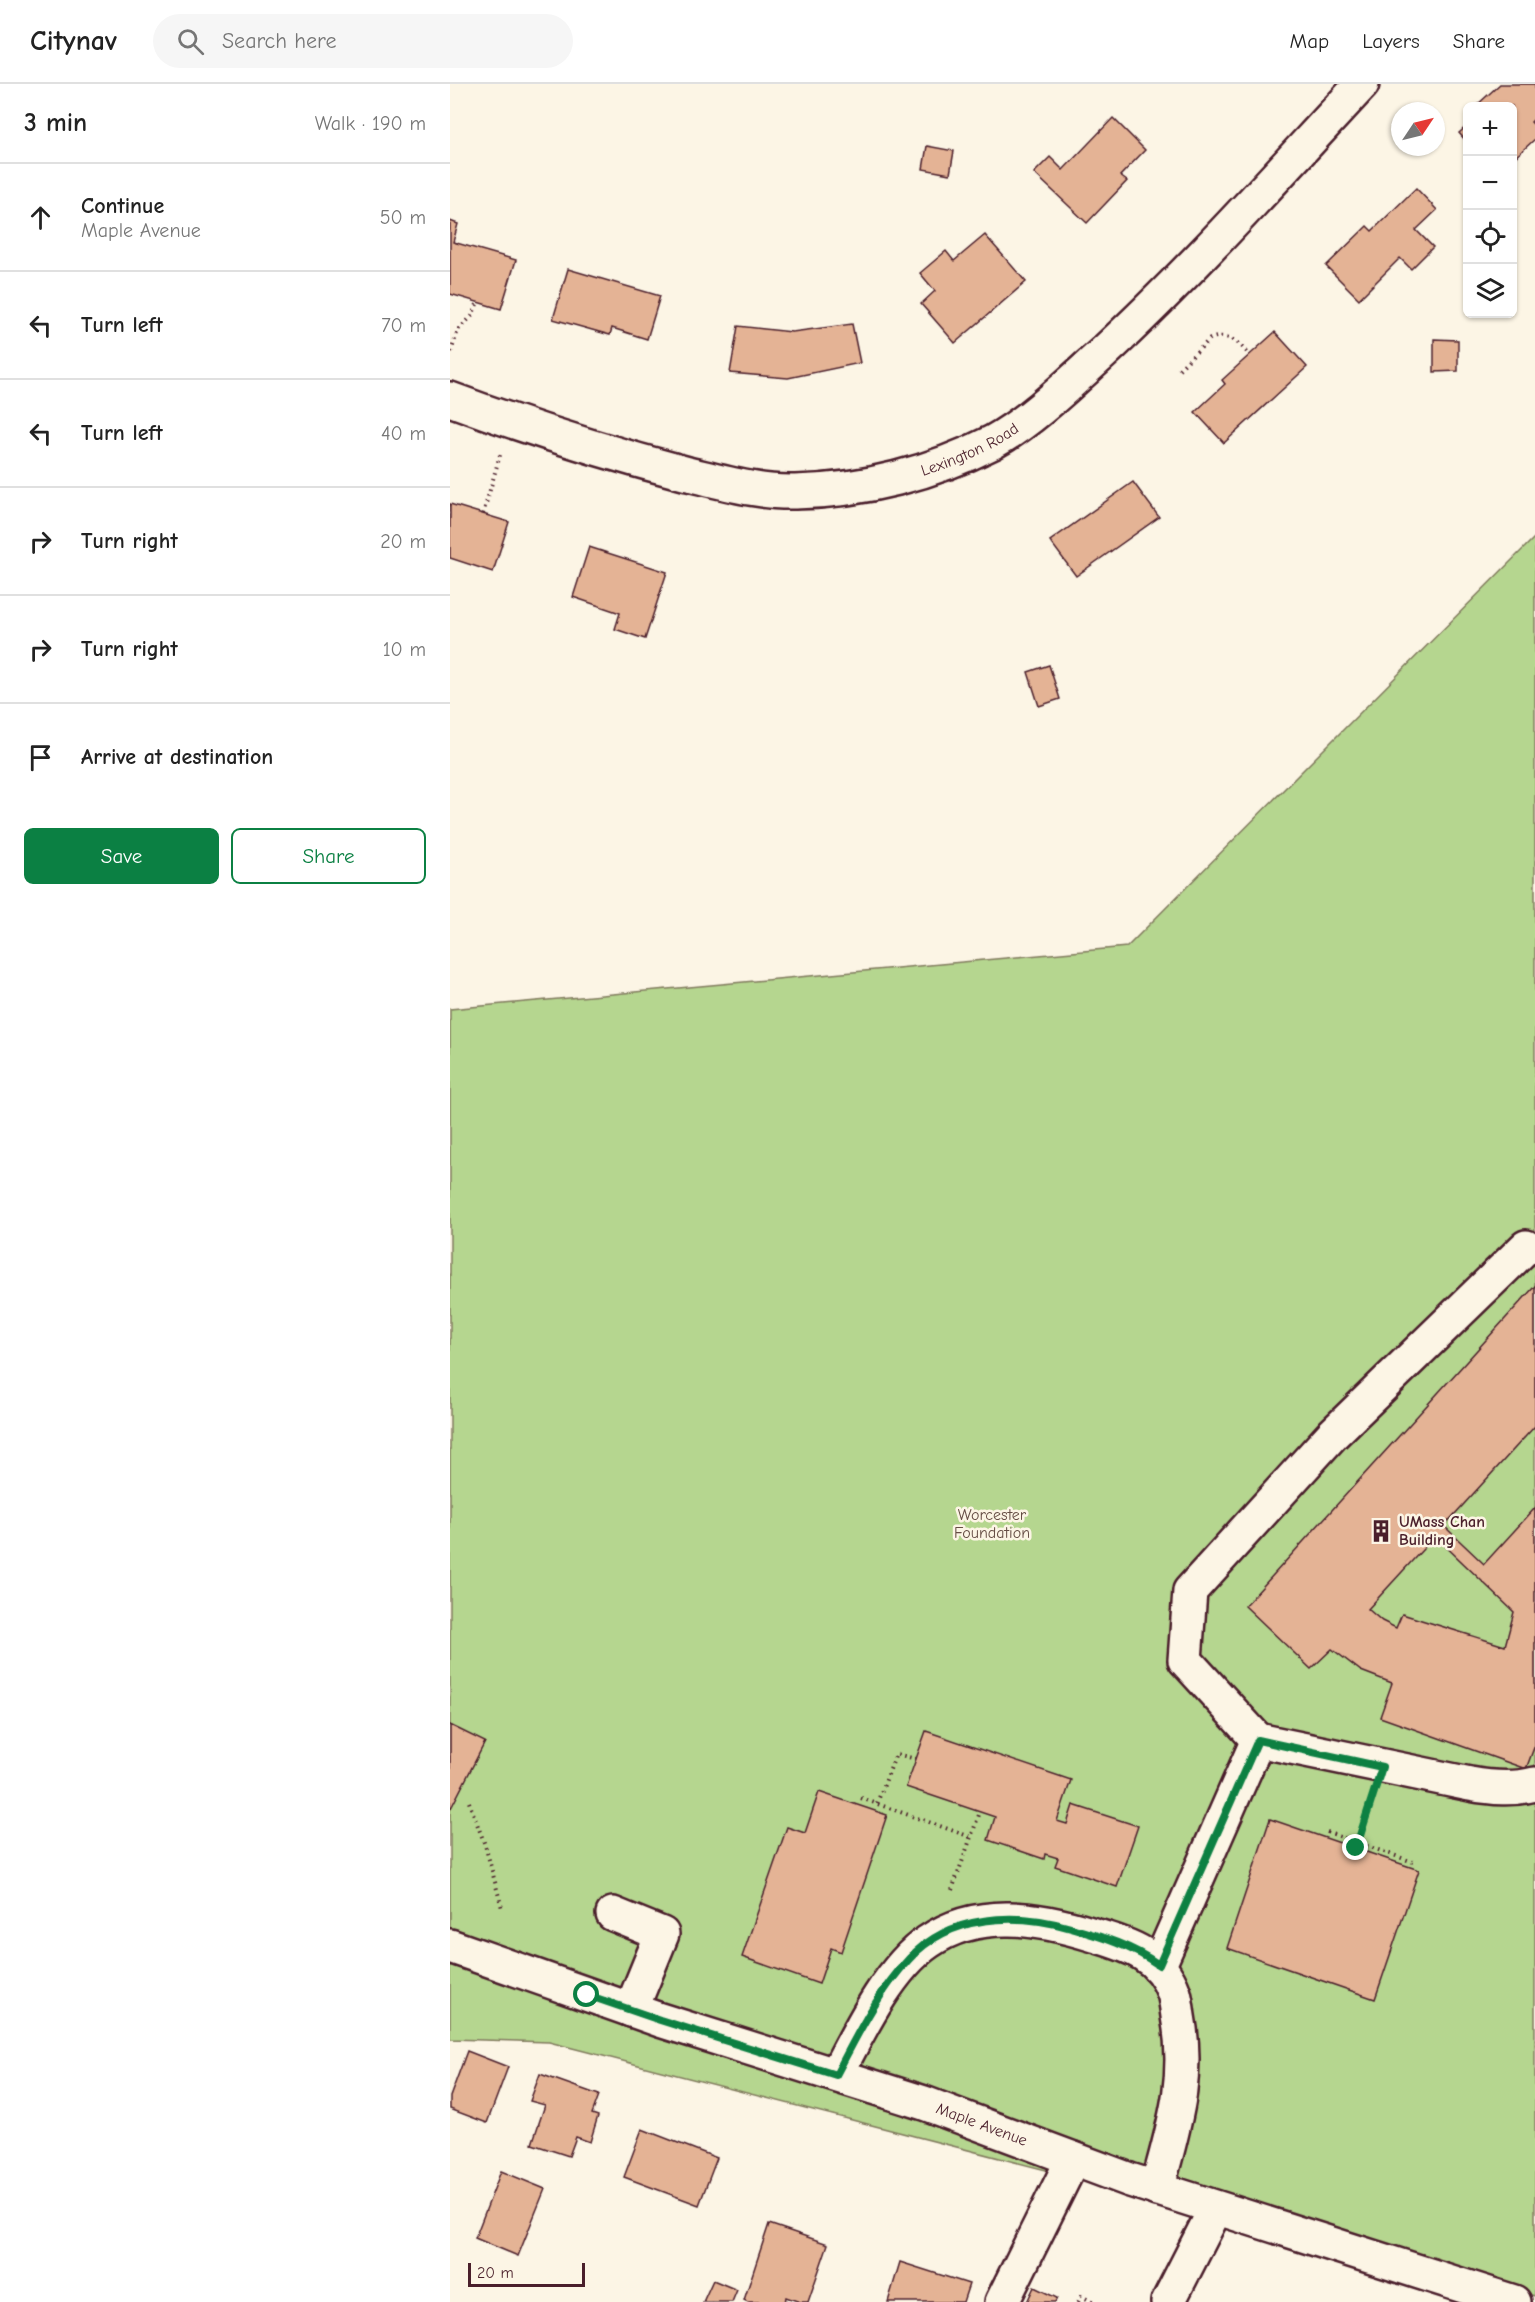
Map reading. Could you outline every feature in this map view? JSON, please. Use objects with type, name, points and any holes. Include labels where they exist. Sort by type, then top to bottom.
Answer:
[{"type":"street","name":"Lexington Road","points":[[450,399],[595,448],[747,488],[793,493],[865,486],[933,468],[994,441],[1026,419],[1084,370],[1142,316],[1362,84]]},
{"type":"street","points":[[1526,1247],[1333,1434],[1190,1591],[1185,1660],[1258,1740],[1417,1775],[1496,1788],[1521,1788],[1535,1784]]},
{"type":"street","points":[[1159,1965],[1258,1740]]},
{"type":"street","points":[[613,1914],[662,1934],[631,2010]]},
{"type":"street","points":[[836,2075],[861,2028],[891,1981],[909,1959],[934,1939],[950,1930],[974,1922],[997,1918],[1027,1918],[1058,1924],[1113,1941],[1138,1950],[1159,1965],[1174,1994],[1181,2029],[1183,2064],[1179,2106],[1157,2189]]},
{"type":"street","name":"Maple Avenue","points":[[450,1946],[631,2010],[924,2103],[1157,2189],[1514,2302]]},
{"type":"street","points":[[1002,2302],[1073,2159]]},
{"type":"street","points":[[1168,2302],[1216,2208]]},
{"type":"path","points":[[451,352],[458,330],[472,316],[478,302]]},
{"type":"path","points":[[1179,369],[1215,336],[1233,339],[1242,345],[1249,355]]},
{"type":"path","points":[[483,514],[501,452]]},
{"type":"path","points":[[877,1803],[896,1754],[916,1759]]},
{"type":"path","points":[[1356,1848],[1382,1767]]},
{"type":"path","points":[[861,1798],[971,1837]]},
{"type":"path","points":[[469,1802],[485,1845],[502,1908]]},
{"type":"path","points":[[934,1939],[980,1812]]},
{"type":"path","points":[[1327,1832],[1413,1862]]},
{"type":"path","points":[[1078,2302],[1081,2296],[1093,2302]]},
{"type":"green space","name":"Worcester Foundation","points":[[1535,537],[1535,2296],[549,2042],[450,2039],[450,1009],[1127,947]]},
{"type":"building","points":[[1500,84],[1535,84],[1535,118],[1531,122],[1535,126],[1535,139],[1517,155],[1517,102],[1480,102]]},
{"type":"building","points":[[1113,118],[1145,150],[1120,176],[1127,181],[1087,223],[1034,173],[1050,157],[1063,170]]},
{"type":"building","points":[[927,146],[954,151],[950,174],[923,169]]},
{"type":"building","points":[[1416,188],[1437,210],[1416,230],[1433,247],[1411,269],[1400,258],[1359,299],[1326,266],[1367,226],[1372,231]]},
{"type":"building","points":[[450,221],[458,224],[453,242],[516,260],[501,309],[450,294]]},
{"type":"building","points":[[985,235],[1026,282],[955,343],[921,304],[935,291],[920,273],[946,251],[954,261]]},
{"type":"building","points":[[568,269],[660,296],[647,339],[612,328],[610,335],[553,319]]},
{"type":"building","points":[[852,324],[860,363],[788,378],[730,373],[738,326],[792,332]]},
{"type":"building","points":[[1275,332],[1307,367],[1224,443],[1195,412],[1225,384],[1222,380]]},
{"type":"building","points":[[1434,339],[1458,340],[1458,371],[1434,372]]},
{"type":"building","points":[[1133,482],[1159,517],[1076,576],[1050,541]]},
{"type":"building","points":[[450,504],[509,522],[493,572],[450,558]]},
{"type":"building","points":[[589,547],[667,572],[645,639],[615,629],[620,613],[573,597]]},
{"type":"building","points":[[1049,665],[1060,699],[1039,706],[1028,672]]},
{"type":"building","name":"UMass Chan Building","points":[[1535,1286],[1535,1426],[1444,1526],[1484,1564],[1535,1508],[1535,1745],[1526,1769],[1380,1717],[1392,1683],[1361,1671],[1332,1649],[1311,1669],[1245,1606]],"holes":[[[1435,1536],[1514,1612],[1505,1646],[1402,1614],[1396,1628],[1382,1621],[1368,1609]]]},
{"type":"building","points":[[450,1725],[485,1742],[450,1810]]},
{"type":"building","points":[[926,1731],[1071,1780],[1057,1821],[1067,1824],[1073,1805],[1138,1826],[1117,1887],[1055,1866],[1058,1858],[1045,1854],[1044,1859],[988,1840],[995,1817],[906,1787]]},
{"type":"building","points":[[819,1792],[887,1815],[841,1952],[831,1948],[819,1984],[742,1957],[787,1827],[805,1833]]},
{"type":"building","points":[[1270,1819],[1419,1870],[1375,1999],[1227,1948]]},
{"type":"building","points":[[467,2051],[508,2067],[487,2123],[450,2109],[450,2097]]},
{"type":"building","points":[[540,2074],[599,2095],[592,2114],[598,2116],[590,2142],[576,2137],[569,2156],[532,2144],[545,2105],[530,2101]]},
{"type":"building","points":[[642,2129],[717,2158],[699,2205],[624,2177]]},
{"type":"building","points":[[501,2171],[545,2189],[518,2256],[475,2238]]},
{"type":"building","points":[[769,2224],[828,2244],[808,2302],[786,2297],[785,2302],[748,2302],[744,2300]]},
{"type":"building","points":[[900,2262],[969,2284],[963,2302],[888,2302]]},
{"type":"building","points":[[713,2280],[737,2290],[732,2302],[703,2302]]},
{"type":"building","points":[[1034,2287],[1057,2298],[1055,2302],[1027,2302]]},
{"type":"place","name":"UMass Chan Building","points":[[1381,1531]]},
{"type":"route","points":[[587,1995],[836,2075],[861,2028],[891,1981],[928,1941],[950,1930],[974,1922],[997,1918],[1027,1918],[1058,1924],[1113,1941],[1138,1950],[1159,1965],[1258,1740],[1382,1767],[1356,1848]]}]
